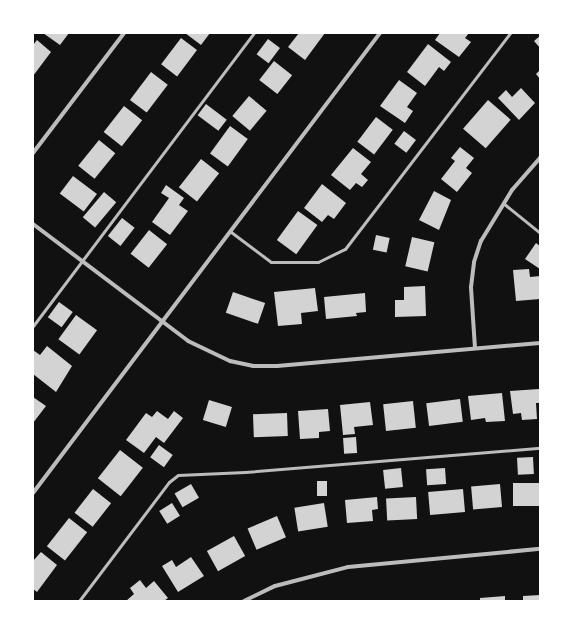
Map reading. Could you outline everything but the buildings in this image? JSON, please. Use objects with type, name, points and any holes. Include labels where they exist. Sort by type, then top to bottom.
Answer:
[{"type":"street","points":[[33,153],[124,33]]},
{"type":"street","points":[[33,493],[380,33]]},
{"type":"street","points":[[476,348],[471,313],[474,262],[481,241],[503,204],[540,158]]},
{"type":"street","points":[[33,224],[163,322],[207,352],[230,361],[253,366],[277,366],[540,343]]},
{"type":"street","points":[[244,601],[276,586],[348,567],[540,549]]},
{"type":"lane","points":[[33,326],[254,33]]},
{"type":"lane","points":[[231,232],[271,262],[318,262],[345,249],[510,33]]},
{"type":"lane","points":[[503,204],[540,233]]},
{"type":"lane","points":[[79,601],[169,482],[178,475],[245,472],[540,448]]}]
